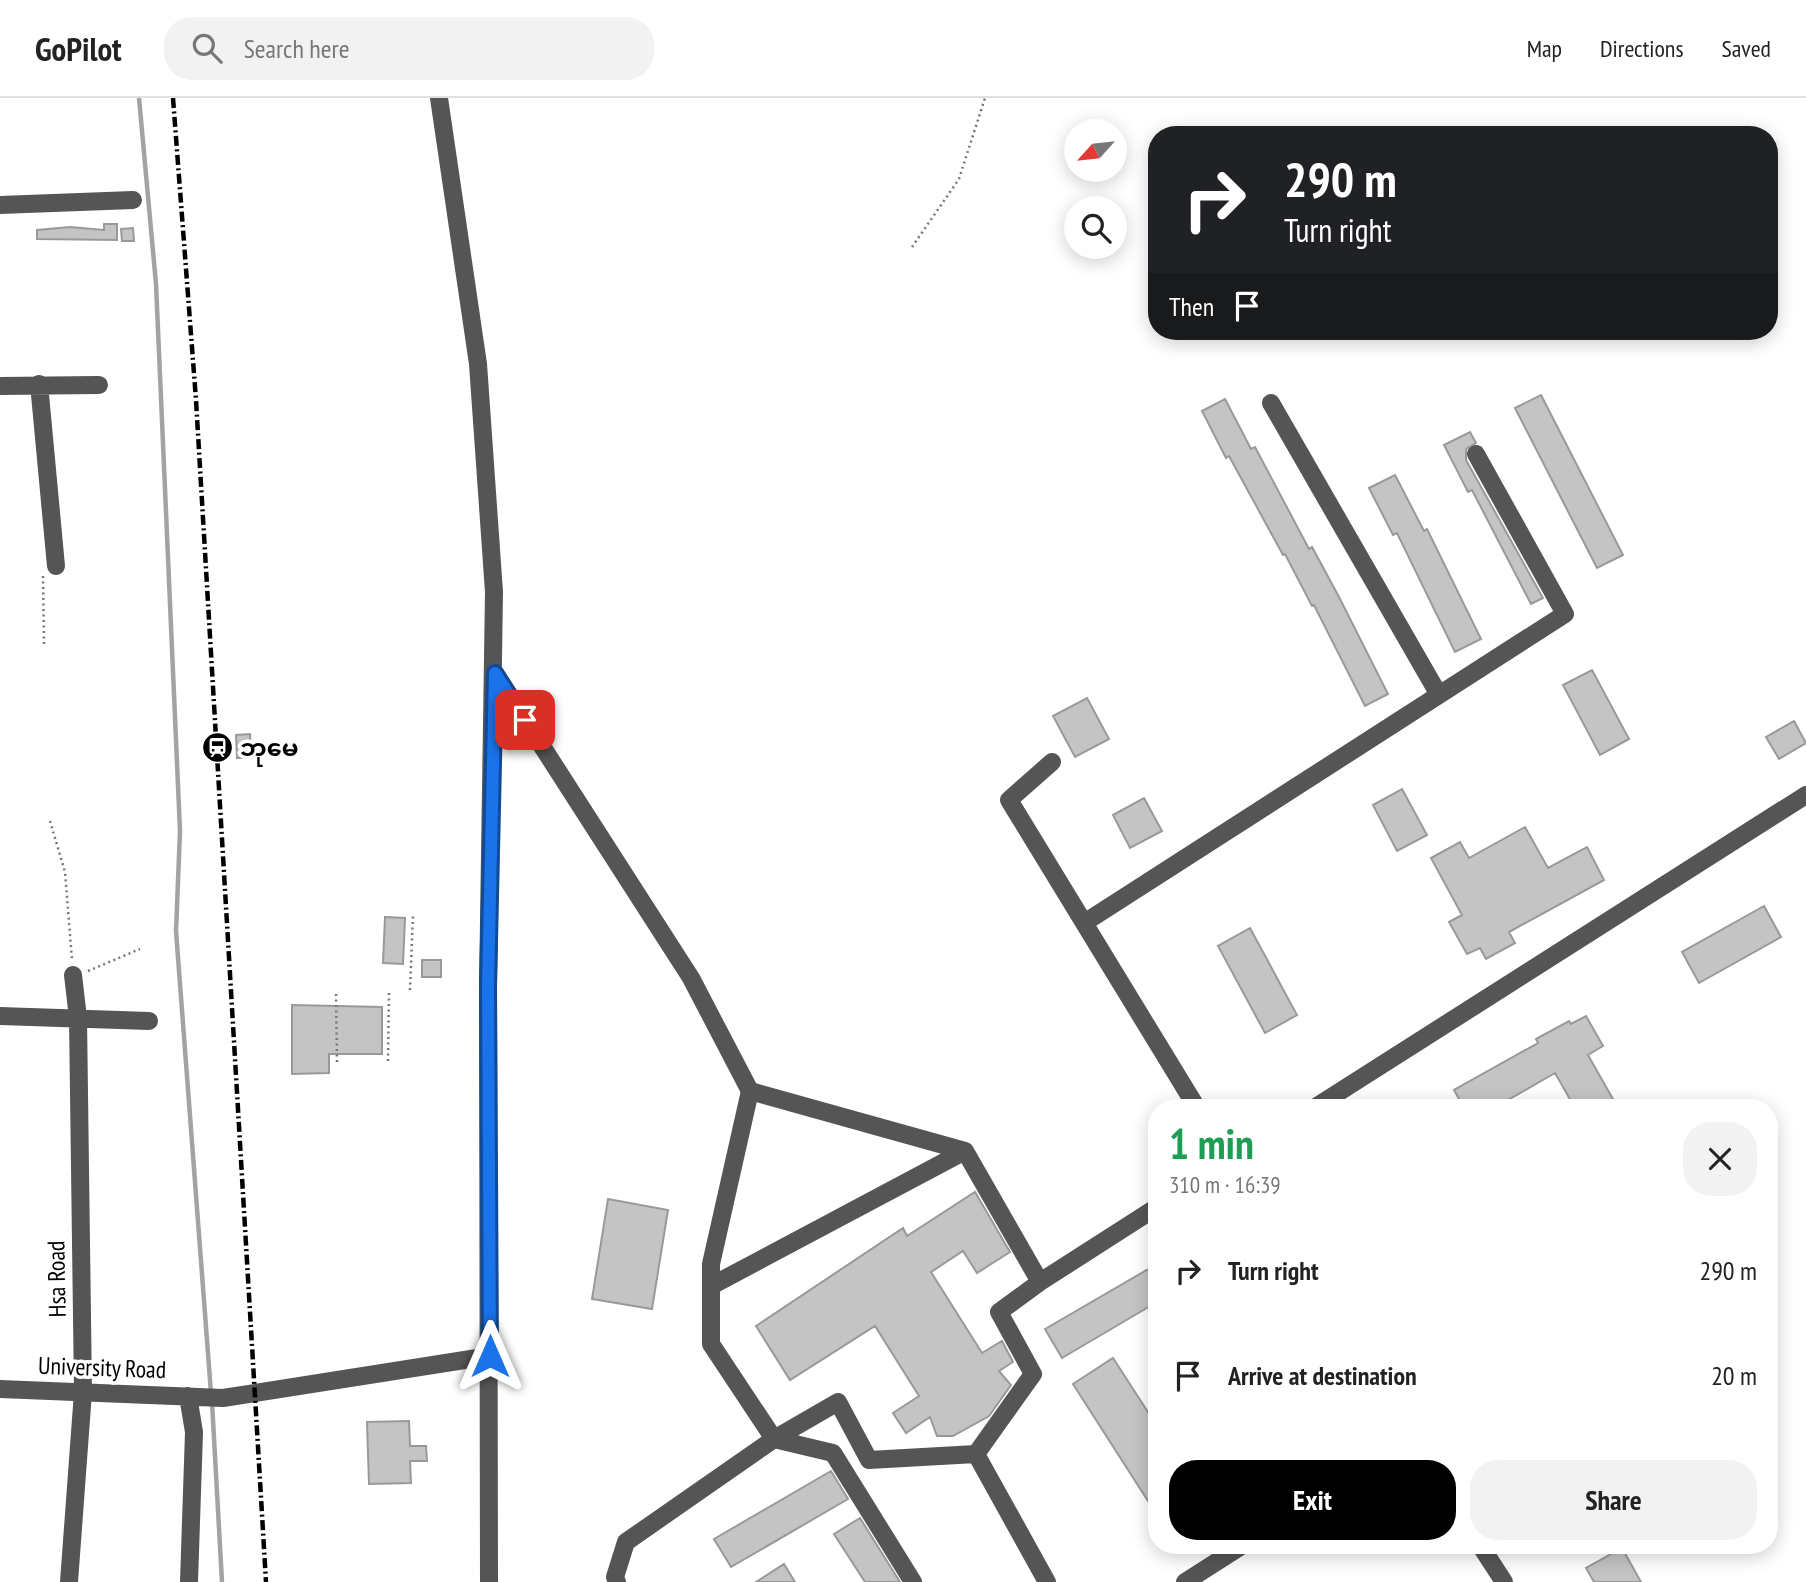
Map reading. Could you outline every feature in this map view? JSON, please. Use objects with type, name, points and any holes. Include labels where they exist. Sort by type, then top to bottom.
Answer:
[{"type":"street","points":[[439,98],[478,363],[494,593],[495,673],[488,986],[489,1582]]},
{"type":"street","points":[[0,205],[132,200]]},
{"type":"street","points":[[39,384],[56,566]]},
{"type":"street","points":[[0,386],[99,385]]},
{"type":"street","points":[[1271,402],[1439,695]]},
{"type":"street","points":[[1084,923],[1565,614],[1476,454]]},
{"type":"street","points":[[495,673],[691,978],[750,1091],[711,1264],[711,1344],[774,1439],[833,1453],[913,1582]]},
{"type":"street","points":[[1052,762],[1009,800],[1192,1099]]},
{"type":"street","points":[[1328,1099],[1806,795]]},
{"type":"street","name":"Hsa Road","points":[[69,1582],[83,1392],[78,1018],[73,975]]},
{"type":"street","points":[[0,1016],[149,1021]]},
{"type":"street","points":[[750,1091],[965,1152],[1040,1282]]},
{"type":"street","points":[[711,1286],[965,1152]]},
{"type":"street","points":[[976,1454],[1033,1374],[999,1312],[1040,1282],[1148,1213]]},
{"type":"street","name":"University Road","points":[[0,1389],[223,1398],[291,1385],[490,1356]]},
{"type":"street","points":[[189,1582],[195,1396]]},
{"type":"street","points":[[617,1582],[615,1577],[626,1542],[774,1439],[838,1402],[869,1460],[976,1454]]},
{"type":"street","points":[[976,1454],[1047,1582]]},
{"type":"street","points":[[1185,1582],[1229,1554]]},
{"type":"street","points":[[1486,1554],[1504,1582]]},
{"type":"path","points":[[912,247],[959,179],[985,98]]},
{"type":"path","points":[[44,644],[43,575],[56,566]]},
{"type":"path","points":[[50,821],[65,872],[71,920],[73,975],[112,963],[140,949]]},
{"type":"path","points":[[410,990],[413,915]]},
{"type":"path","points":[[388,1061],[389,991]]},
{"type":"path","points":[[336,994],[337,1062]]},
{"type":"building","points":[[104,224],[117,224],[117,240],[37,239],[37,230],[70,227],[104,230]]},
{"type":"building","points":[[133,228],[134,241],[122,241],[121,229]]},
{"type":"building","points":[[1541,395],[1623,555],[1597,568],[1515,408]]},
{"type":"building","points":[[1225,399],[1251,449],[1255,447],[1309,549],[1312,547],[1388,694],[1365,706],[1314,605],[1312,606],[1229,456],[1226,458],[1202,411]]},
{"type":"building","points":[[1470,432],[1476,443],[1466,449],[1466,460],[1543,598],[1531,604],[1472,490],[1468,492],[1444,445]]},
{"type":"building","points":[[1395,475],[1424,531],[1427,529],[1481,639],[1455,652],[1397,533],[1393,535],[1369,488]]},
{"type":"building","points":[[1592,670],[1629,739],[1600,755],[1563,685]]},
{"type":"building","points":[[1087,698],[1109,739],[1075,757],[1053,716]]},
{"type":"building","points":[[1794,721],[1806,743],[1779,759],[1766,737]]},
{"type":"building","points":[[250,734],[251,758],[237,758],[236,735]]},
{"type":"building","points":[[1402,789],[1427,835],[1397,851],[1373,805]]},
{"type":"building","points":[[1144,798],[1162,831],[1130,848],[1113,815]]},
{"type":"building","points":[[1525,827],[1548,868],[1587,847],[1604,880],[1509,932],[1515,943],[1486,959],[1480,948],[1467,954],[1449,922],[1462,915],[1431,858],[1460,842],[1469,858]]},
{"type":"building","points":[[1764,906],[1781,937],[1699,983],[1682,952]]},
{"type":"building","points":[[385,917],[405,918],[403,964],[383,963]]},
{"type":"building","points":[[1250,928],[1297,1015],[1265,1033],[1218,946]]},
{"type":"building","points":[[422,960],[441,960],[441,977],[422,977]]},
{"type":"building","points":[[292,1005],[382,1007],[382,1054],[329,1054],[329,1073],[292,1074]]},
{"type":"building","points":[[1586,1016],[1603,1046],[1588,1055],[1613,1099],[1570,1099],[1555,1073],[1510,1099],[1459,1099],[1454,1090],[1538,1043],[1536,1039],[1569,1021],[1571,1024]]},
{"type":"building","points":[[975,1192],[1010,1252],[977,1273],[963,1251],[931,1272],[982,1353],[1002,1341],[1013,1362],[999,1371],[1011,1385],[989,1416],[953,1436],[937,1436],[930,1417],[906,1433],[893,1413],[919,1396],[875,1326],[790,1380],[756,1326],[903,1228],[907,1236]]},
{"type":"building","points":[[608,1199],[668,1210],[652,1309],[592,1299]]},
{"type":"building","points":[[1148,1269],[1148,1307],[1062,1358],[1045,1329]]},
{"type":"building","points":[[1113,1358],[1148,1412],[1148,1501],[1073,1384]]},
{"type":"building","points":[[409,1421],[410,1446],[426,1446],[427,1461],[410,1461],[411,1483],[369,1484],[367,1422]]},
{"type":"building","points":[[831,1471],[848,1499],[731,1567],[714,1539]]},
{"type":"building","points":[[860,1518],[900,1582],[865,1582],[834,1534]]},
{"type":"building","points":[[1611,1554],[1625,1554],[1641,1582],[1594,1582],[1586,1568]]},
{"type":"building","points":[[784,1564],[795,1582],[756,1582]]},
{"type":"waterway","points":[[139,98],[156,284],[180,831],[176,931],[211,1393]]},
{"type":"waterway","points":[[212,1402],[222,1582]]},
{"type":"railway","points":[[173,98],[196,400],[266,1582]]},
{"type":"place","name":"ဘုမေ","points":[[217,748]]},
{"type":"route","points":[[490,1356],[488,986],[495,673],[525,720]]}]
